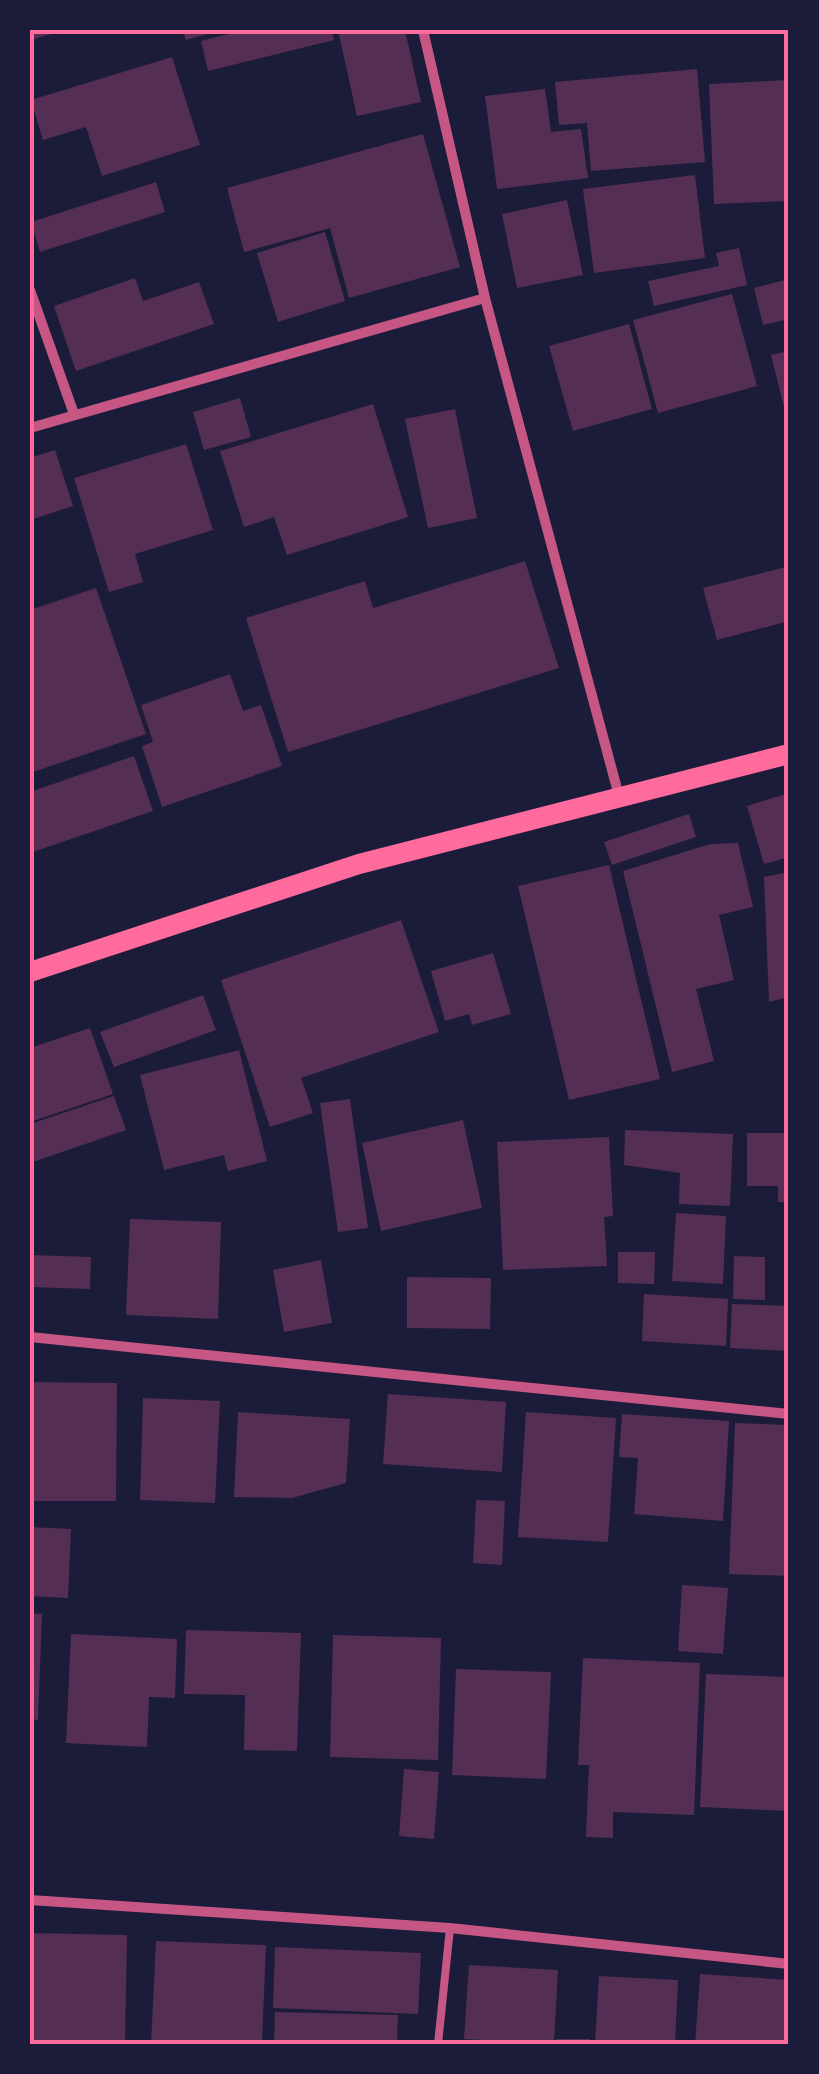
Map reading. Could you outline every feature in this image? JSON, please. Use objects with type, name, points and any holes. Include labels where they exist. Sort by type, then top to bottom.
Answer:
[{"type":"main road","points":[[30,972],[358,864],[789,754]]},
{"type":"street","points":[[423,30],[485,298],[619,796]]},
{"type":"street","points":[[30,290],[74,414]]},
{"type":"street","points":[[30,428],[485,298]]},
{"type":"street","points":[[30,1337],[789,1414]]},
{"type":"street","points":[[30,1900],[450,1928],[789,1964]]},
{"type":"lane","points":[[438,2044],[450,1928]]},
{"type":"building","points":[[30,30],[62,30],[62,31],[30,40]]},
{"type":"building","points":[[183,30],[218,30],[218,31],[186,40]]},
{"type":"building","points":[[245,30],[331,30],[334,40],[208,71],[201,41]]},
{"type":"building","points":[[338,30],[405,30],[421,102],[357,116]]},
{"type":"building","points":[[172,57],[200,145],[102,176],[86,127],[43,140],[31,100]]},
{"type":"building","points":[[697,69],[705,162],[591,171],[587,123],[559,125],[555,82]]},
{"type":"building","points":[[789,80],[789,201],[714,204],[709,84]]},
{"type":"building","points":[[545,89],[551,132],[581,129],[588,178],[497,189],[485,96]]},
{"type":"building","points":[[423,134],[460,267],[349,298],[330,228],[244,252],[227,188]]},
{"type":"building","points":[[695,175],[705,258],[594,273],[583,189]]},
{"type":"building","points":[[156,182],[165,212],[40,252],[31,222]]},
{"type":"building","points":[[567,200],[583,275],[517,288],[502,214]]},
{"type":"building","points":[[325,232],[345,301],[278,322],[257,253]]},
{"type":"building","points":[[739,248],[747,285],[654,306],[648,281],[719,266],[716,253]]},
{"type":"building","points":[[135,278],[143,301],[199,282],[214,324],[76,371],[54,306]]},
{"type":"building","points":[[789,279],[789,319],[763,325],[754,288]]},
{"type":"building","points":[[732,294],[757,386],[658,413],[633,320]]},
{"type":"building","points":[[629,324],[652,409],[573,431],[549,346]]},
{"type":"building","points":[[789,351],[789,423],[788,423],[771,355]]},
{"type":"building","points":[[240,398],[251,437],[204,450],[193,412]]},
{"type":"building","points":[[373,404],[408,517],[287,555],[274,517],[244,527],[220,451]]},
{"type":"building","points":[[455,409],[477,518],[428,528],[405,419]]},
{"type":"building","points":[[186,444],[213,530],[135,554],[143,582],[109,592],[74,478]]},
{"type":"building","points":[[55,450],[73,506],[30,520],[30,458]]},
{"type":"building","points":[[525,561],[559,668],[288,752],[246,618],[365,581],[373,608]]},
{"type":"building","points":[[789,566],[789,621],[717,640],[703,588]]},
{"type":"building","points":[[96,588],[146,734],[30,773],[30,610]]},
{"type":"building","points":[[230,674],[243,711],[261,705],[282,766],[162,807],[142,746],[153,742],[141,705]]},
{"type":"building","points":[[134,756],[153,811],[30,853],[30,792]]},
{"type":"building","points":[[789,793],[789,857],[764,864],[747,806]]},
{"type":"building","points":[[689,814],[696,837],[612,865],[604,842]]},
{"type":"building","points":[[738,843],[753,907],[719,915],[734,980],[696,989],[714,1061],[672,1072],[623,871],[710,844]]},
{"type":"building","points":[[609,865],[660,1079],[569,1100],[518,886]]},
{"type":"building","points":[[789,872],[789,997],[769,1002],[764,877]]},
{"type":"building","points":[[401,920],[439,1032],[301,1078],[313,1113],[270,1127],[221,980]]},
{"type":"building","points":[[493,953],[511,1014],[472,1025],[469,1014],[445,1021],[431,971]]},
{"type":"building","points":[[203,995],[216,1030],[114,1067],[100,1032]]},
{"type":"building","points":[[90,1028],[113,1094],[30,1122],[30,1048]]},
{"type":"building","points":[[239,1050],[267,1161],[228,1171],[224,1155],[164,1170],[140,1075]]},
{"type":"building","points":[[114,1096],[126,1130],[30,1163],[30,1124]]},
{"type":"building","points":[[350,1099],[368,1228],[338,1232],[320,1103]]},
{"type":"building","points":[[463,1120],[482,1208],[381,1231],[362,1143]]},
{"type":"building","points":[[625,1130],[733,1134],[730,1206],[679,1204],[680,1173],[624,1165]]},
{"type":"building","points":[[747,1133],[789,1133],[789,1202],[778,1202],[778,1186],[747,1186]]},
{"type":"building","points":[[609,1137],[613,1216],[604,1217],[607,1266],[503,1270],[497,1142]]},
{"type":"building","points":[[676,1213],[726,1216],[723,1284],[672,1281]]},
{"type":"building","points":[[130,1219],[221,1222],[218,1319],[126,1315]]},
{"type":"building","points":[[618,1252],[655,1252],[654,1284],[618,1283]]},
{"type":"building","points":[[30,1255],[91,1257],[90,1289],[30,1287]]},
{"type":"building","points":[[734,1256],[765,1257],[765,1300],[733,1299]]},
{"type":"building","points":[[321,1260],[332,1323],[284,1332],[273,1270]]},
{"type":"building","points":[[407,1277],[491,1278],[490,1329],[407,1328]]},
{"type":"building","points":[[644,1294],[728,1299],[726,1346],[642,1341]]},
{"type":"building","points":[[732,1304],[789,1306],[789,1351],[730,1348]]},
{"type":"building","points":[[30,1382],[117,1383],[116,1501],[30,1501]]},
{"type":"building","points":[[388,1394],[506,1402],[502,1472],[383,1464]]},
{"type":"building","points":[[143,1398],[220,1401],[215,1503],[140,1500]]},
{"type":"building","points":[[238,1412],[350,1419],[346,1483],[292,1498],[234,1497]]},
{"type":"building","points":[[526,1412],[616,1418],[608,1542],[518,1537]]},
{"type":"building","points":[[622,1414],[729,1421],[723,1521],[634,1514],[638,1458],[619,1457]]},
{"type":"building","points":[[735,1423],[789,1425],[789,1576],[729,1574]]},
{"type":"building","points":[[476,1500],[505,1501],[502,1565],[473,1563]]},
{"type":"building","points":[[30,1527],[71,1529],[68,1598],[30,1596]]},
{"type":"building","points":[[682,1585],[728,1588],[723,1654],[678,1651]]},
{"type":"building","points":[[30,1613],[42,1614],[38,1720],[30,1719]]},
{"type":"building","points":[[186,1630],[301,1633],[297,1751],[244,1750],[245,1695],[184,1694]]},
{"type":"building","points":[[71,1634],[177,1639],[175,1698],[149,1697],[147,1747],[66,1743]]},
{"type":"building","points":[[333,1635],[441,1638],[438,1760],[330,1757]]},
{"type":"building","points":[[583,1658],[700,1663],[694,1815],[613,1812],[613,1838],[586,1837],[589,1765],[578,1765]]},
{"type":"building","points":[[456,1669],[551,1672],[546,1779],[452,1775]]},
{"type":"building","points":[[706,1674],[789,1677],[789,1811],[700,1807]]},
{"type":"building","points":[[404,1769],[439,1772],[434,1839],[399,1836]]},
{"type":"building","points":[[30,1933],[127,1935],[125,2044],[30,2044]]},
{"type":"building","points":[[156,1941],[266,1945],[262,2044],[151,2044]]},
{"type":"building","points":[[275,1947],[421,1953],[418,2014],[273,2008]]},
{"type":"building","points":[[469,1965],[558,1970],[554,2044],[464,2039]]},
{"type":"building","points":[[700,1974],[789,1980],[789,2044],[695,2044]]},
{"type":"building","points":[[599,1976],[678,1980],[675,2044],[595,2044]]},
{"type":"building","points":[[275,2012],[398,2015],[397,2044],[274,2044]]},
{"type":"building","points":[[556,2039],[590,2039],[590,2044],[556,2044]]}]
